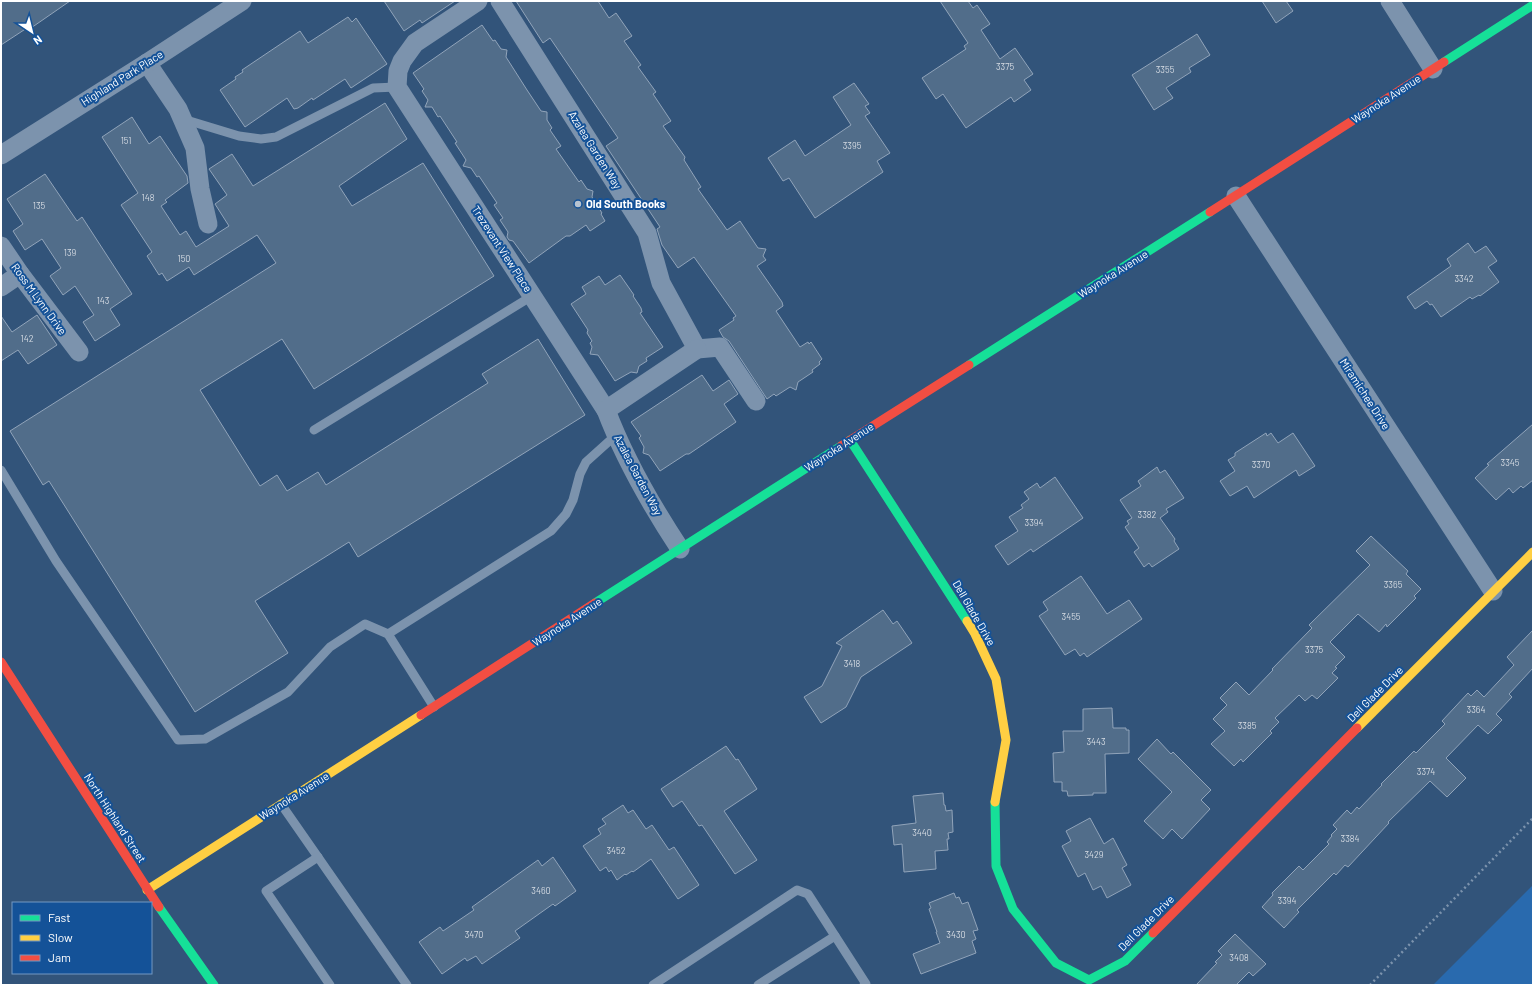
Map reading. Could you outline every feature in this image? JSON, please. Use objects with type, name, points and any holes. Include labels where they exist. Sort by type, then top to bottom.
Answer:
[{"type":"street","name":"Highland Park Place","points":[[1,155],[242,1]]},
{"type":"street","points":[[397,87],[398,71],[402,61],[415,43],[478,1]]},
{"type":"street","name":"Azalea Garden Way","points":[[500,1],[647,233],[661,283],[697,349]]},
{"type":"street","points":[[1390,1],[1433,69]]},
{"type":"street","name":"Waynoka Avenue","points":[[147,890],[1533,5]]},
{"type":"street","points":[[147,63],[178,109],[195,148],[200,189],[208,224]]},
{"type":"street","name":"Trezevant View Place","points":[[397,87],[606,410]]},
{"type":"street","name":"Miramichee Drive","points":[[1236,196],[1493,591]]},
{"type":"street","name":"Ross M Lynn Drive","points":[[1,246],[78,352]]},
{"type":"street","points":[[1,287],[20,274]]},
{"type":"street","points":[[606,410],[697,349],[720,348],[756,401]]},
{"type":"street","name":"Azalea Garden Way","points":[[606,410],[616,435],[643,490],[680,549]]},
{"type":"street","name":"Dell Glade Drive","points":[[850,440],[975,634],[996,679],[1006,740],[995,799],[996,866],[1013,909],[1056,963],[1089,980],[1125,961],[1533,552]]},
{"type":"street","name":"North Highland Street","points":[[1,662],[147,890],[212,984]]},
{"type":"lane","points":[[182,119],[238,136],[262,139],[276,137],[373,88],[397,87]]},
{"type":"lane","points":[[314,430],[532,296]]},
{"type":"lane","points":[[388,634],[551,531],[566,514],[573,500],[580,474],[586,462],[616,435]]},
{"type":"lane","points":[[1,470],[56,561],[178,740],[205,738],[288,692],[330,647],[365,624],[388,634],[434,707]]},
{"type":"lane","points":[[281,804],[407,985]]},
{"type":"lane","points":[[318,857],[266,891],[330,985]]},
{"type":"lane","points":[[653,985],[797,890],[808,894],[866,985]]},
{"type":"lane","points":[[758,985],[835,936]]},
{"type":"path","points":[[1370,985],[1533,818]]},
{"type":"shaded area","points":[[1533,885],[1533,985],[1433,985]]},
{"type":"building","points":[[1,1],[70,1],[31,28],[30,26],[1,45]]},
{"type":"building","points":[[384,1],[455,1],[422,23],[420,20],[404,31]]},
{"type":"building","points":[[516,1],[598,1],[609,18],[616,13],[632,36],[624,41],[641,65],[638,67],[656,92],[653,94],[671,121],[663,126],[685,157],[684,160],[701,187],[698,189],[727,230],[740,221],[758,248],[766,249],[763,256],[766,260],[757,266],[782,302],[783,306],[776,311],[800,347],[808,342],[809,344],[811,342],[822,359],[819,362],[820,364],[812,370],[813,372],[798,382],[796,390],[790,387],[776,396],[774,394],[767,399],[729,341],[723,337],[719,330],[734,320],[733,318],[736,316],[694,257],[678,268],[662,245],[657,229],[660,227],[606,146],[618,138],[550,38],[543,43]]},
{"type":"building","points":[[940,1],[968,1],[973,8],[977,5],[990,24],[981,30],[1000,59],[1015,48],[1033,74],[1024,80],[1031,90],[1014,102],[1011,97],[966,128],[943,94],[936,99],[922,78],[966,49],[964,46],[968,43]]},
{"type":"building","points":[[1262,1],[1286,1],[1293,11],[1276,23]]},
{"type":"building","points":[[348,17],[352,22],[356,18],[387,64],[351,88],[345,79],[298,108],[294,109],[287,98],[245,127],[220,90],[236,79],[235,77],[243,72],[242,70],[300,31],[308,43]]},
{"type":"building","points":[[482,25],[493,41],[495,40],[501,49],[507,50],[506,57],[527,90],[541,111],[547,112],[547,120],[552,128],[550,130],[561,146],[556,149],[579,182],[581,180],[587,189],[593,191],[592,197],[605,221],[590,231],[586,225],[570,236],[566,236],[529,263],[513,241],[509,240],[507,237],[508,232],[500,220],[503,218],[494,205],[497,203],[479,176],[477,177],[471,168],[463,166],[466,160],[455,143],[457,142],[440,116],[438,117],[432,107],[425,107],[428,100],[422,91],[424,89],[413,73]]},
{"type":"building","points":[[1197,34],[1210,55],[1189,68],[1191,72],[1166,88],[1173,98],[1154,110],[1132,75]]},
{"type":"building","points":[[854,83],[869,104],[865,106],[870,113],[865,116],[890,153],[877,161],[883,172],[815,218],[789,178],[783,181],[768,158],[795,140],[805,156],[851,125],[833,97]]},
{"type":"building","points":[[385,103],[407,139],[339,186],[352,206],[423,163],[494,276],[314,389],[282,339],[200,390],[260,486],[277,475],[287,491],[318,472],[326,485],[488,383],[482,374],[538,339],[585,415],[358,557],[349,542],[255,601],[288,653],[195,712],[49,481],[43,485],[10,431],[276,263],[257,235],[194,275],[189,267],[167,281],[162,273],[159,275],[147,256],[152,252],[121,205],[138,193],[102,137],[132,117],[149,144],[160,136],[187,176],[188,183],[165,200],[167,202],[161,206],[180,235],[186,231],[196,247],[229,226],[215,204],[227,195],[209,169],[232,154],[253,186]]},
{"type":"building","points":[[45,174],[77,221],[82,217],[132,294],[110,309],[120,325],[95,341],[83,322],[94,315],[75,286],[63,295],[50,276],[61,268],[42,239],[25,250],[13,231],[23,224],[7,199]]},
{"type":"building","points":[[1468,243],[1475,253],[1486,246],[1497,261],[1488,267],[1499,282],[1480,296],[1479,295],[1472,299],[1470,297],[1441,317],[1432,304],[1430,305],[1427,301],[1415,309],[1407,297],[1451,266],[1447,259]]},
{"type":"building","points":[[620,275],[641,308],[642,312],[640,313],[663,347],[646,358],[647,361],[639,366],[637,373],[631,372],[615,381],[598,355],[590,354],[592,347],[590,343],[592,341],[587,333],[588,330],[571,304],[586,294],[582,287],[599,276],[605,285]]},
{"type":"building","points":[[37,315],[57,345],[28,364],[18,350],[1,361],[1,316],[12,332]]},
{"type":"building","points":[[702,375],[713,391],[729,380],[738,394],[724,404],[736,422],[689,454],[686,454],[660,471],[649,455],[643,453],[644,447],[639,438],[641,436],[631,422]]},
{"type":"building","points":[[1533,424],[1533,480],[1523,488],[1521,486],[1513,493],[1509,488],[1496,500],[1475,478],[1489,465],[1487,464]]},
{"type":"building","points":[[1266,433],[1267,436],[1271,433],[1278,443],[1293,433],[1315,466],[1299,476],[1296,470],[1254,498],[1247,486],[1230,496],[1220,481],[1235,471],[1228,460],[1235,456],[1235,453]]},
{"type":"building","points":[[1157,467],[1160,473],[1165,470],[1184,498],[1166,509],[1168,512],[1160,518],[1175,539],[1174,541],[1179,549],[1152,567],[1149,563],[1144,567],[1134,552],[1139,548],[1125,527],[1129,524],[1127,521],[1132,518],[1120,500],[1141,486],[1138,481]]},
{"type":"building","points":[[1055,477],[1083,518],[1033,552],[1031,549],[1008,565],[995,546],[1018,531],[1009,517],[1023,508],[1021,505],[1029,499],[1024,492],[1037,483],[1040,488]]},
{"type":"building","points":[[1371,536],[1408,571],[1406,574],[1421,589],[1414,596],[1416,598],[1387,627],[1386,624],[1379,632],[1358,614],[1330,642],[1345,657],[1335,667],[1337,668],[1332,673],[1338,678],[1317,699],[1312,695],[1305,701],[1299,695],[1275,718],[1279,722],[1270,731],[1272,733],[1243,762],[1241,759],[1234,766],[1211,744],[1225,731],[1213,719],[1227,705],[1220,698],[1236,682],[1249,695],[1273,670],[1272,669],[1312,628],[1309,625],[1370,565],[1356,551]]},
{"type":"building","points":[[1081,576],[1107,614],[1129,600],[1142,619],[1087,657],[1084,653],[1080,656],[1075,649],[1065,655],[1039,616],[1048,610],[1043,602]]},
{"type":"building","points":[[883,610],[893,624],[897,621],[912,643],[861,677],[846,707],[821,723],[804,697],[822,686],[842,646],[836,643]]},
{"type":"building","points":[[1533,630],[1533,668],[1509,694],[1512,697],[1496,714],[1502,720],[1488,734],[1478,725],[1446,758],[1466,778],[1447,797],[1430,781],[1388,822],[1389,823],[1348,867],[1345,865],[1336,875],[1334,873],[1297,910],[1299,912],[1284,928],[1262,907],[1273,895],[1272,893],[1299,866],[1303,870],[1329,844],[1327,842],[1337,829],[1333,825],[1347,810],[1351,814],[1357,807],[1359,809],[1382,785],[1381,784],[1414,751],[1416,753],[1445,724],[1442,721],[1468,693],[1471,696],[1477,690],[1484,697],[1514,665],[1507,657]]},
{"type":"building","points":[[1112,708],[1113,728],[1126,728],[1126,730],[1129,730],[1129,753],[1105,754],[1106,793],[1068,796],[1067,791],[1062,791],[1062,782],[1054,782],[1053,753],[1064,752],[1063,731],[1083,731],[1083,709]]},
{"type":"building","points":[[1157,739],[1171,754],[1173,752],[1211,790],[1201,800],[1210,809],[1182,839],[1172,829],[1163,839],[1144,821],[1172,792],[1138,759]]},
{"type":"building","points":[[726,746],[736,760],[738,759],[757,789],[724,811],[757,860],[735,874],[702,825],[699,826],[682,801],[673,807],[661,789]]},
{"type":"building","points":[[943,793],[946,811],[952,810],[953,832],[948,833],[948,850],[935,851],[936,869],[904,872],[902,844],[894,845],[892,826],[916,823],[913,796]]},
{"type":"building","points":[[623,805],[628,813],[633,810],[646,829],[652,825],[669,850],[674,847],[699,885],[678,899],[651,859],[633,872],[632,871],[626,875],[625,874],[617,880],[611,870],[609,872],[606,867],[600,871],[583,846],[601,834],[598,829],[606,824],[602,819]]},
{"type":"building","points":[[1090,818],[1104,844],[1113,838],[1127,865],[1122,868],[1131,885],[1107,898],[1101,886],[1093,890],[1085,873],[1078,877],[1062,846],[1071,841],[1066,831]]},
{"type":"building","points":[[553,857],[576,891],[555,906],[553,904],[515,931],[520,938],[482,964],[476,956],[467,961],[465,958],[442,974],[419,942],[440,927],[443,931],[474,910],[472,907],[538,860],[542,866]]},
{"type":"building","points":[[954,893],[956,898],[959,897],[962,904],[968,902],[978,930],[973,931],[976,939],[972,941],[976,953],[921,974],[913,954],[940,943],[929,909],[931,908],[929,903]]},
{"type":"building","points":[[1235,934],[1266,964],[1253,976],[1249,972],[1236,985],[1196,985],[1217,963],[1215,962],[1222,955],[1218,951]]},
{"type":"traffic: fast","points":[[1444,62],[1533,5]]},
{"type":"traffic: fast","points":[[969,365],[1210,212]]},
{"type":"traffic: fast","points":[[850,440],[967,621]]},
{"type":"traffic: fast","points":[[595,603],[841,446]]},
{"type":"traffic: fast","points":[[995,802],[996,866],[1013,909],[1056,963],[1089,980],[1125,961],[1153,933]]},
{"type":"traffic: fast","points":[[159,907],[214,985]]},
{"type":"traffic: slow","points":[[1357,728],[1533,552]]},
{"type":"traffic: slow","points":[[967,621],[975,634],[996,679],[1006,740],[995,802]]},
{"type":"traffic: slow","points":[[147,890],[421,715]]},
{"type":"traffic: jam","points":[[1210,212],[1444,62]]},
{"type":"traffic: jam","points":[[841,446],[969,365]]},
{"type":"traffic: jam","points":[[421,715],[595,603]]},
{"type":"traffic: jam","points":[[1,662],[159,907]]},
{"type":"traffic: jam","points":[[1153,933],[1357,728]]},
{"type":"place","name":"Old South Books","points":[[578,204]]}]
